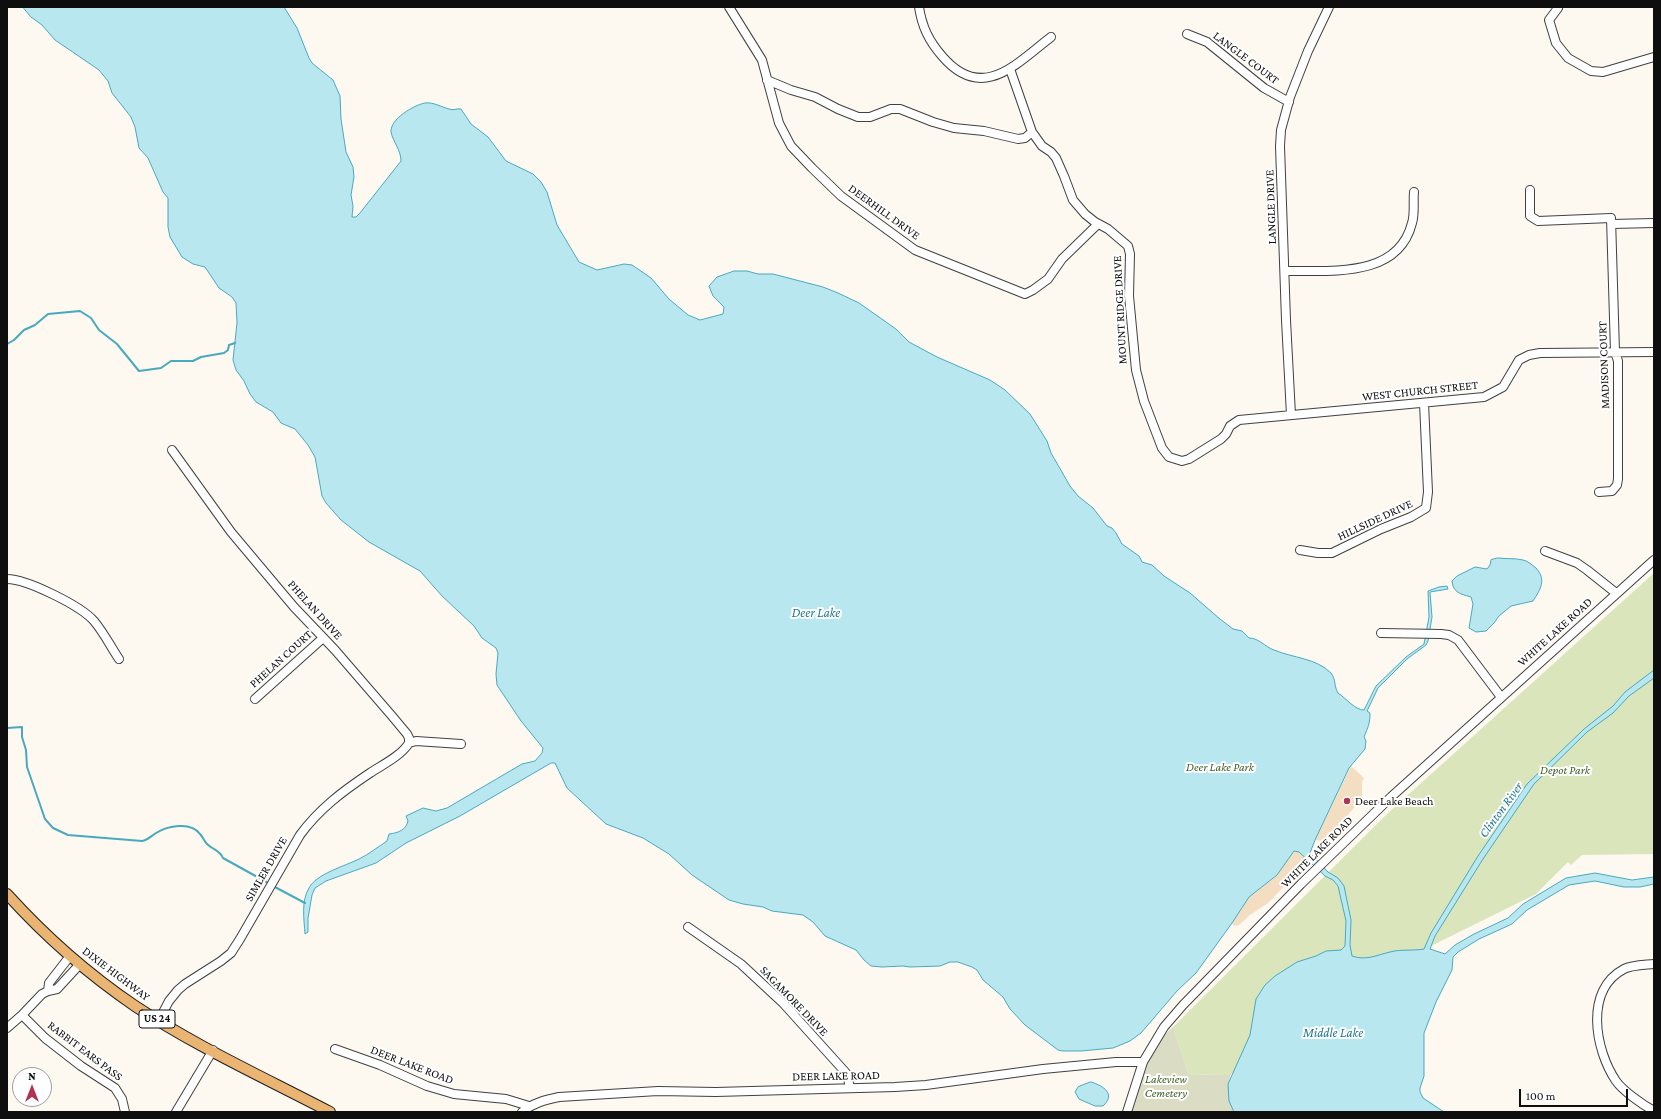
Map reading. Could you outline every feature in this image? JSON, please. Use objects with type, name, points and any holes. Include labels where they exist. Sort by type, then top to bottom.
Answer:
[{"type":"main road","name":"DIXIE HIGHWAY","points":[[7,894],[28,917],[70,956],[134,1005],[213,1050],[330,1112]]},
{"type":"street","name":"DEERHILL DRIVE","points":[[729,7],[762,60],[779,124],[791,146],[841,196],[904,242],[922,253],[1025,294],[1034,290],[1048,279],[1062,259],[1098,224]]},
{"type":"street","points":[[919,7],[922,23],[931,42],[948,63],[956,70],[971,77],[989,77],[1010,69],[1051,37]]},
{"type":"street","name":"LANGLE DRIVE","points":[[1291,415],[1280,146],[1281,130],[1289,102],[1308,51],[1329,7]]},
{"type":"street","points":[[1557,7],[1558,8],[1549,20],[1556,43],[1568,58],[1591,71],[1603,72],[1654,57]]},
{"type":"street","name":"LANGLE COURT","points":[[1187,34],[1207,42],[1264,88],[1289,102]]},
{"type":"street","points":[[1010,69],[1032,132],[1042,146],[1051,152],[1056,158],[1073,200],[1085,214],[1098,224]]},
{"type":"street","points":[[767,80],[791,90],[815,97],[858,117],[870,117],[890,109],[900,109],[914,113],[933,122],[954,128],[984,131],[1018,139],[1025,138],[1032,132]]},
{"type":"street","points":[[1530,190],[1530,216],[1538,221],[1611,218],[1612,224],[1654,223]]},
{"type":"street","points":[[1285,271],[1360,268],[1376,265],[1385,260],[1393,254],[1406,239],[1413,222],[1414,192]]},
{"type":"street","name":"MOUNT RIDGE DRIVE","points":[[1098,224],[1108,229],[1128,246],[1130,254],[1129,296],[1138,384],[1162,448],[1169,457],[1182,461],[1186,460]]},
{"type":"street","name":"MADISON COURT","points":[[1599,492],[1612,491],[1617,486],[1618,479],[1618,361],[1614,352],[1612,224]]},
{"type":"street","name":"WEST CHURCH STREET","points":[[1186,460],[1221,439],[1226,434],[1230,426],[1238,420],[1484,397],[1503,387],[1519,360],[1529,355],[1540,353],[1654,352]]},
{"type":"street","name":"HILLSIDE DRIVE","points":[[1300,550],[1318,553],[1332,552],[1411,517],[1426,508],[1428,492],[1424,403]]},
{"type":"street","name":"PHELAN DRIVE","points":[[172,450],[231,532],[294,607],[407,734],[409,743]]},
{"type":"street","points":[[1545,551],[1577,563],[1616,593]]},
{"type":"street","name":"WHITE LAKE ROAD","points":[[1126,1112],[1143,1062],[1164,1027],[1183,1005],[1318,867],[1391,797],[1654,560]]},
{"type":"street","points":[[7,579],[14,579],[46,592],[86,612],[103,633],[119,660]]},
{"type":"street","points":[[1382,633],[1449,635],[1458,640],[1501,697]]},
{"type":"street","name":"PHELAN COURT","points":[[255,699],[323,638]]},
{"type":"street","points":[[409,743],[416,741],[461,744]]},
{"type":"street","name":"SIMLER DRIVE","points":[[159,1020],[169,1001],[178,990],[231,953],[309,822],[328,803],[394,756],[409,743]]},
{"type":"street","name":"SAGAMORE DRIVE","points":[[688,928],[741,964],[783,1003],[847,1074],[850,1088]]},
{"type":"street","points":[[48,991],[49,984],[70,956]]},
{"type":"street","points":[[7,1028],[42,994],[58,989],[80,964]]},
{"type":"street","points":[[1654,964],[1626,968],[1615,975],[1607,984],[1602,995],[1597,1026],[1598,1040],[1602,1054],[1617,1082],[1654,1111]]},
{"type":"street","name":"RABBIT EARS PASS","points":[[22,1015],[51,1042],[81,1066],[115,1088],[122,1099],[125,1112]]},
{"type":"street","name":"DEER LAKE ROAD","points":[[335,1049],[380,1065],[427,1086],[454,1094],[506,1099],[529,1106]]},
{"type":"street","points":[[176,1112],[213,1050]]},
{"type":"street","name":"DEER LAKE ROAD","points":[[522,1112],[529,1106],[548,1099],[589,1095],[658,1091],[716,1092],[926,1085],[1037,1069],[1116,1062],[1143,1062]]},
{"type":"green space","name":"Depot Park","points":[[1654,573],[1654,854],[1582,855],[1571,865],[1568,862],[1536,894],[1433,945],[1231,1074],[1189,1075],[1173,1027],[1389,812]]},
{"type":"green space","name":"Lakeview Cemetery","points":[[1173,1027],[1189,1075],[1231,1074],[1229,1079],[1229,1093],[1234,1112],[1131,1112],[1141,1077],[1151,1055],[1164,1035]]},
{"type":"sand","name":"Deer Lake Beach","points":[[1351,766],[1364,778],[1362,782],[1362,798],[1328,837],[1322,841],[1315,840]]},
{"type":"sand","points":[[1294,851],[1299,852],[1306,858],[1303,867],[1268,903],[1250,915],[1239,925],[1234,926],[1232,923],[1249,897],[1277,875]]},
{"type":"water","name":"Deer Lake","points":[[23,7],[284,7],[297,28],[312,63],[333,80],[340,96],[341,119],[346,152],[353,167],[354,177],[351,195],[353,206],[352,217],[356,217],[360,213],[401,161],[400,153],[391,132],[394,122],[404,113],[420,104],[431,103],[450,110],[461,109],[471,124],[488,137],[506,161],[533,174],[541,182],[547,192],[557,225],[579,262],[597,270],[624,264],[632,265],[651,278],[669,299],[688,315],[700,320],[723,314],[724,307],[713,296],[709,286],[717,277],[734,271],[773,274],[823,287],[859,303],[896,329],[909,342],[937,357],[990,380],[1005,390],[1030,414],[1047,441],[1051,453],[1070,486],[1078,496],[1093,508],[1107,526],[1112,528],[1122,544],[1139,556],[1142,562],[1152,565],[1164,576],[1190,593],[1233,629],[1242,631],[1249,638],[1256,639],[1271,649],[1311,661],[1325,668],[1333,675],[1338,693],[1361,710],[1364,710],[1376,686],[1406,657],[1424,644],[1429,617],[1428,591],[1447,586],[1448,589],[1430,592],[1432,617],[1426,645],[1407,659],[1378,688],[1367,711],[1370,713],[1370,717],[1364,737],[1366,741],[1365,749],[1349,768],[1310,853],[1328,872],[1338,878],[1344,886],[1351,920],[1350,945],[1352,956],[1367,958],[1394,951],[1424,949],[1431,933],[1478,856],[1527,784],[1584,729],[1613,706],[1625,692],[1654,670],[1654,678],[1629,696],[1613,713],[1587,732],[1534,784],[1483,859],[1435,936],[1430,949],[1445,954],[1455,945],[1474,934],[1508,918],[1523,904],[1566,878],[1595,873],[1632,880],[1654,877],[1654,884],[1640,887],[1624,887],[1595,881],[1569,885],[1527,910],[1512,924],[1479,939],[1458,952],[1453,957],[1452,970],[1436,1002],[1424,1033],[1424,1076],[1420,1088],[1423,1098],[1444,1112],[1234,1112],[1229,1101],[1228,1084],[1250,1035],[1256,999],[1265,985],[1275,976],[1297,962],[1326,951],[1341,950],[1345,946],[1346,921],[1338,886],[1333,880],[1325,876],[1299,852],[1294,851],[1277,875],[1249,897],[1196,973],[1177,991],[1141,1033],[1130,1041],[1113,1048],[1081,1051],[1058,1050],[1025,1025],[1010,1009],[1003,997],[983,980],[977,970],[972,967],[958,962],[950,962],[940,966],[871,966],[856,950],[825,936],[813,922],[803,915],[772,911],[763,907],[729,900],[692,875],[669,854],[643,838],[606,824],[567,788],[555,763],[551,763],[460,816],[406,843],[376,863],[326,881],[315,888],[312,895],[308,918],[308,932],[305,934],[304,910],[306,893],[318,879],[331,871],[363,857],[387,841],[389,834],[398,832],[405,827],[408,821],[406,816],[423,808],[436,811],[447,808],[522,764],[535,761],[542,753],[543,748],[521,721],[497,685],[496,674],[498,653],[496,648],[482,638],[474,626],[442,596],[420,571],[369,542],[341,520],[326,503],[322,496],[315,457],[308,445],[295,429],[281,423],[273,412],[256,402],[236,370],[233,360],[237,323],[236,303],[232,297],[219,288],[205,267],[193,264],[182,257],[170,237],[168,227],[168,198],[163,192],[148,158],[139,148],[135,127],[131,117],[112,93],[108,81],[99,70],[55,40],[42,25],[31,17]]},
{"type":"water","points":[[1498,558],[1520,559],[1528,562],[1539,572],[1542,581],[1541,585],[1533,601],[1511,606],[1499,616],[1486,631],[1476,632],[1469,628],[1473,604],[1471,597],[1456,591],[1452,581],[1457,576],[1475,567],[1487,569],[1491,560]]},
{"type":"water","points":[[1091,1082],[1107,1091],[1107,1102],[1103,1106],[1095,1106],[1079,1099],[1075,1092],[1078,1087]]},
{"type":"waterway","points":[[7,344],[14,340],[24,330],[35,325],[48,314],[80,311],[91,318],[99,330],[117,344],[139,371],[161,368],[171,361],[193,361],[201,357],[224,353],[228,350],[229,345],[235,343]]},
{"type":"waterway","points":[[7,728],[22,727],[22,737],[26,750],[27,767],[45,819],[53,828],[68,835],[142,841],[166,828],[179,826],[191,827],[201,835],[207,844],[222,855],[223,858],[270,884]]},
{"type":"waterway","points":[[273,886],[305,903]]},
{"type":"place","name":"Deer Lake Beach","points":[[1347,801]]},
{"type":"park label","name":"Deer Lake Park","points":[[1220,767]]},
{"type":"water label","name":"Clinton River","points":[[1501,810]]},
{"type":"water label","name":"Middle Lake","points":[[1333,1033]]}]
